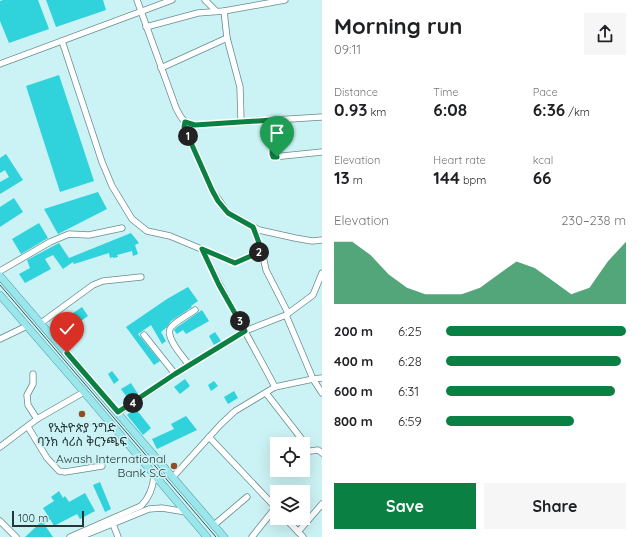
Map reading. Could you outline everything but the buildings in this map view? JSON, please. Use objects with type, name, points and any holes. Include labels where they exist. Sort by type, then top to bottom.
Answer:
[{"type":"main road","points":[[0,276],[224,537]]},
{"type":"main road","points":[[0,295],[186,512],[204,536]]},
{"type":"street","points":[[136,0],[142,12],[146,27],[176,108],[185,122],[195,125],[322,116]]},
{"type":"street","points":[[0,64],[172,0]]},
{"type":"street","points":[[205,0],[215,10]]},
{"type":"street","points":[[146,27],[198,13],[215,10],[224,11],[286,0]]},
{"type":"street","points":[[224,11],[227,38],[240,87],[242,121]]},
{"type":"street","points":[[161,68],[227,38]]},
{"type":"street","points":[[62,41],[102,162],[112,186],[132,219],[147,231],[170,236],[235,263],[262,251]]},
{"type":"street","points":[[273,120],[273,157],[322,152]]},
{"type":"street","points":[[185,122],[184,127],[212,190],[218,201],[228,213],[259,230],[278,236],[312,241],[322,240]]},
{"type":"street","points":[[253,227],[262,251],[269,277],[287,314],[313,379],[322,393]]},
{"type":"street","points":[[0,271],[50,242],[69,234],[90,235],[122,228]]},
{"type":"street","points":[[202,249],[219,285],[275,387]]},
{"type":"street","points":[[118,412],[189,365],[245,331],[287,314],[313,295],[322,273]]},
{"type":"street","points":[[41,323],[93,285],[103,281],[141,277]]},
{"type":"street","points":[[189,365],[169,335],[170,329],[174,325],[195,310]]},
{"type":"street","points":[[0,339],[27,326]]},
{"type":"street","points":[[144,335],[175,374]]},
{"type":"street","points":[[33,374],[33,384],[27,395],[28,405],[37,419]]},
{"type":"street","points":[[173,477],[235,411],[275,387],[322,378]]},
{"type":"street","points":[[0,447],[37,419],[84,392]]},
{"type":"street","points":[[266,393],[300,437]]},
{"type":"street","points":[[28,427],[47,458],[59,471],[65,472],[102,466]]},
{"type":"street","points":[[209,437],[270,502]]},
{"type":"street","points":[[310,451],[318,450],[322,453]]},
{"type":"street","points":[[80,537],[141,506],[147,500],[152,490],[154,476]]},
{"type":"street","points":[[214,525],[247,497]]},
{"type":"street","points":[[298,532],[322,504]]},
{"type":"street","points":[[70,537],[105,525],[113,524],[148,509],[162,508],[186,512]]},
{"type":"street","points":[[252,537],[270,515]]},
{"type":"street","points":[[0,521],[16,537]]},
{"type":"street","points":[[113,524],[118,537]]},
{"type":"street","points":[[292,525],[303,537]]},
{"type":"tram line","points":[[0,285],[216,537]]},
{"type":"place","name":"የኢትዮጵያ ንግድ ባንክ ሳሪስ ቅርንጫፍ","points":[[82,414]]},
{"type":"place","name":"Awash International Bank S.C","points":[[174,466]]},
{"type":"route","points":[[67,353],[118,412],[175,374],[245,331],[219,285],[202,249],[235,263],[262,251],[253,227],[228,213],[218,201],[184,127],[185,122],[195,125],[273,120],[272,154],[273,157],[277,157]]}]
